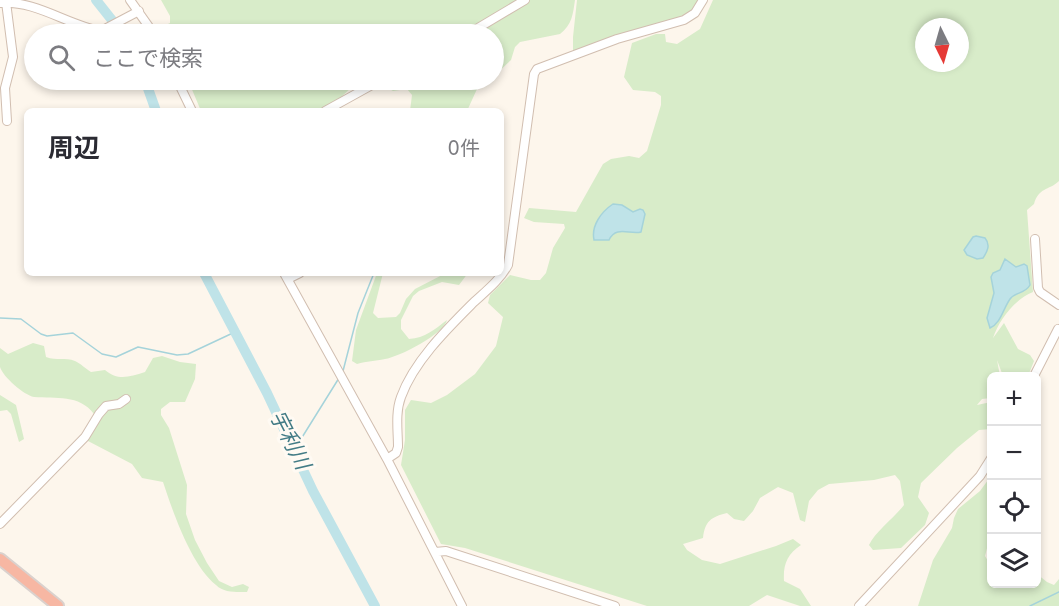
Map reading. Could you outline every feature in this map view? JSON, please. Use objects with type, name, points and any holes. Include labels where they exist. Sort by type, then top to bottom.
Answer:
[{"type":"highway","points":[[0,558],[52,604]]},
{"type":"street","points":[[130,0],[147,24]]},
{"type":"street","points":[[485,24],[525,0]]},
{"type":"street","points":[[504,270],[508,265],[534,74],[537,69],[617,39],[684,20],[695,13],[703,0]]},
{"type":"street","points":[[7,121],[5,88],[13,57],[3,3],[14,2],[27,5],[79,24]]},
{"type":"street","points":[[116,24],[139,11]]},
{"type":"street","points":[[182,90],[191,108]]},
{"type":"street","points":[[330,108],[363,90]]},
{"type":"street","points":[[1035,239],[1038,288],[1040,292],[1059,304]]},
{"type":"street","points":[[286,276],[387,459],[462,606]]},
{"type":"street","points":[[387,459],[396,453],[399,447],[398,409],[400,397],[409,381],[426,355],[450,326],[500,276]]},
{"type":"street","points":[[1036,372],[1059,329]]},
{"type":"street","points":[[0,524],[85,437],[106,406],[119,404],[126,399]]},
{"type":"street","points":[[859,606],[980,476],[987,465]]},
{"type":"street","points":[[435,552],[446,550],[615,606]]},
{"type":"green space","points":[[161,0],[575,0],[571,19],[564,31],[560,34],[520,42],[515,47],[511,60],[504,67],[504,24],[168,24],[170,16]]},
{"type":"green space","points":[[577,0],[700,0],[696,8],[687,16],[573,52]]},
{"type":"green space","points":[[713,0],[1059,0],[1059,181],[1041,192],[1034,204],[1027,210],[1033,292],[1026,295],[1008,311],[993,338],[1004,323],[1018,349],[1030,355],[1034,361],[1030,372],[1002,372],[997,360],[999,372],[987,372],[987,398],[982,399],[977,405],[987,403],[987,429],[979,430],[921,483],[918,497],[929,513],[925,525],[901,548],[873,550],[869,545],[904,505],[900,481],[895,475],[874,480],[829,484],[818,490],[809,501],[805,522],[800,520],[793,493],[778,487],[760,498],[744,521],[734,519],[727,513],[717,516],[705,527],[703,538],[683,544],[687,550],[702,560],[720,564],[793,539],[801,545],[792,552],[787,560],[784,581],[800,589],[811,606],[800,606],[767,595],[749,606],[647,606],[465,548],[441,544],[401,465],[405,440],[405,410],[411,400],[431,403],[447,395],[475,374],[496,346],[503,317],[488,303],[490,295],[510,275],[540,280],[546,273],[553,248],[565,228],[564,224],[534,222],[524,218],[529,208],[576,212],[603,164],[611,159],[629,156],[639,158],[647,151],[661,105],[661,96],[655,92],[633,90],[624,77],[632,43],[656,34],[665,34],[666,42],[677,44],[700,29]]},
{"type":"green space","points":[[192,90],[349,90],[337,101],[322,108],[200,108]]},
{"type":"green space","points":[[408,90],[477,90],[468,108],[410,108],[412,95]]},
{"type":"green space","points":[[376,276],[382,276],[373,313],[378,318],[396,317],[406,299],[415,289],[440,276],[466,276],[459,285],[442,282],[419,291],[413,296],[401,320],[401,329],[409,339],[425,335],[447,320],[444,326],[430,338],[400,354],[357,364],[352,361],[356,330]]},
{"type":"green space","points":[[33,343],[44,346],[46,357],[71,360],[91,372],[105,370],[119,377],[145,372],[153,358],[162,356],[196,364],[195,379],[185,402],[170,402],[161,409],[161,415],[169,428],[187,485],[186,514],[195,540],[219,581],[232,587],[243,584],[249,587],[247,592],[230,592],[216,585],[207,576],[191,552],[163,482],[142,478],[132,464],[88,441],[87,429],[94,414],[88,408],[74,400],[30,396],[5,376],[0,367],[0,348],[8,354]]},
{"type":"green space","points":[[0,395],[16,405],[24,439],[19,442],[11,414],[7,410],[0,411]]},
{"type":"green space","points":[[987,481],[985,556],[987,588],[1041,588],[1041,577],[1054,585],[1059,579],[1059,606],[918,606],[933,560],[952,528],[958,509],[980,491]]},
{"type":"water","points":[[613,204],[622,205],[633,212],[643,210],[645,214],[641,232],[619,232],[612,235],[609,240],[594,240],[594,230],[598,220]]},
{"type":"water","points":[[976,236],[985,238],[988,243],[983,258],[977,259],[967,255],[964,250]]},
{"type":"water","points":[[1005,259],[1016,267],[1024,264],[1027,266],[1030,285],[1010,299],[999,319],[990,328],[987,318],[994,293],[991,277],[993,273],[1000,270]]},
{"type":"waterway","name":"宇利川","points":[[96,0],[115,24]]},
{"type":"waterway","name":"宇利川","points":[[149,90],[155,108]]},
{"type":"waterway","name":"宇利川","points":[[206,276],[267,393],[313,491],[375,606]]},
{"type":"waterway","points":[[343,371],[358,313],[373,276]]},
{"type":"waterway","points":[[0,318],[21,319],[47,336],[73,333],[102,354],[116,357],[138,347],[177,355],[188,354],[235,332]]},
{"type":"waterway","points":[[293,446],[301,439],[339,378]]},
{"type":"waterway","points":[[1030,606],[1059,592]]}]
